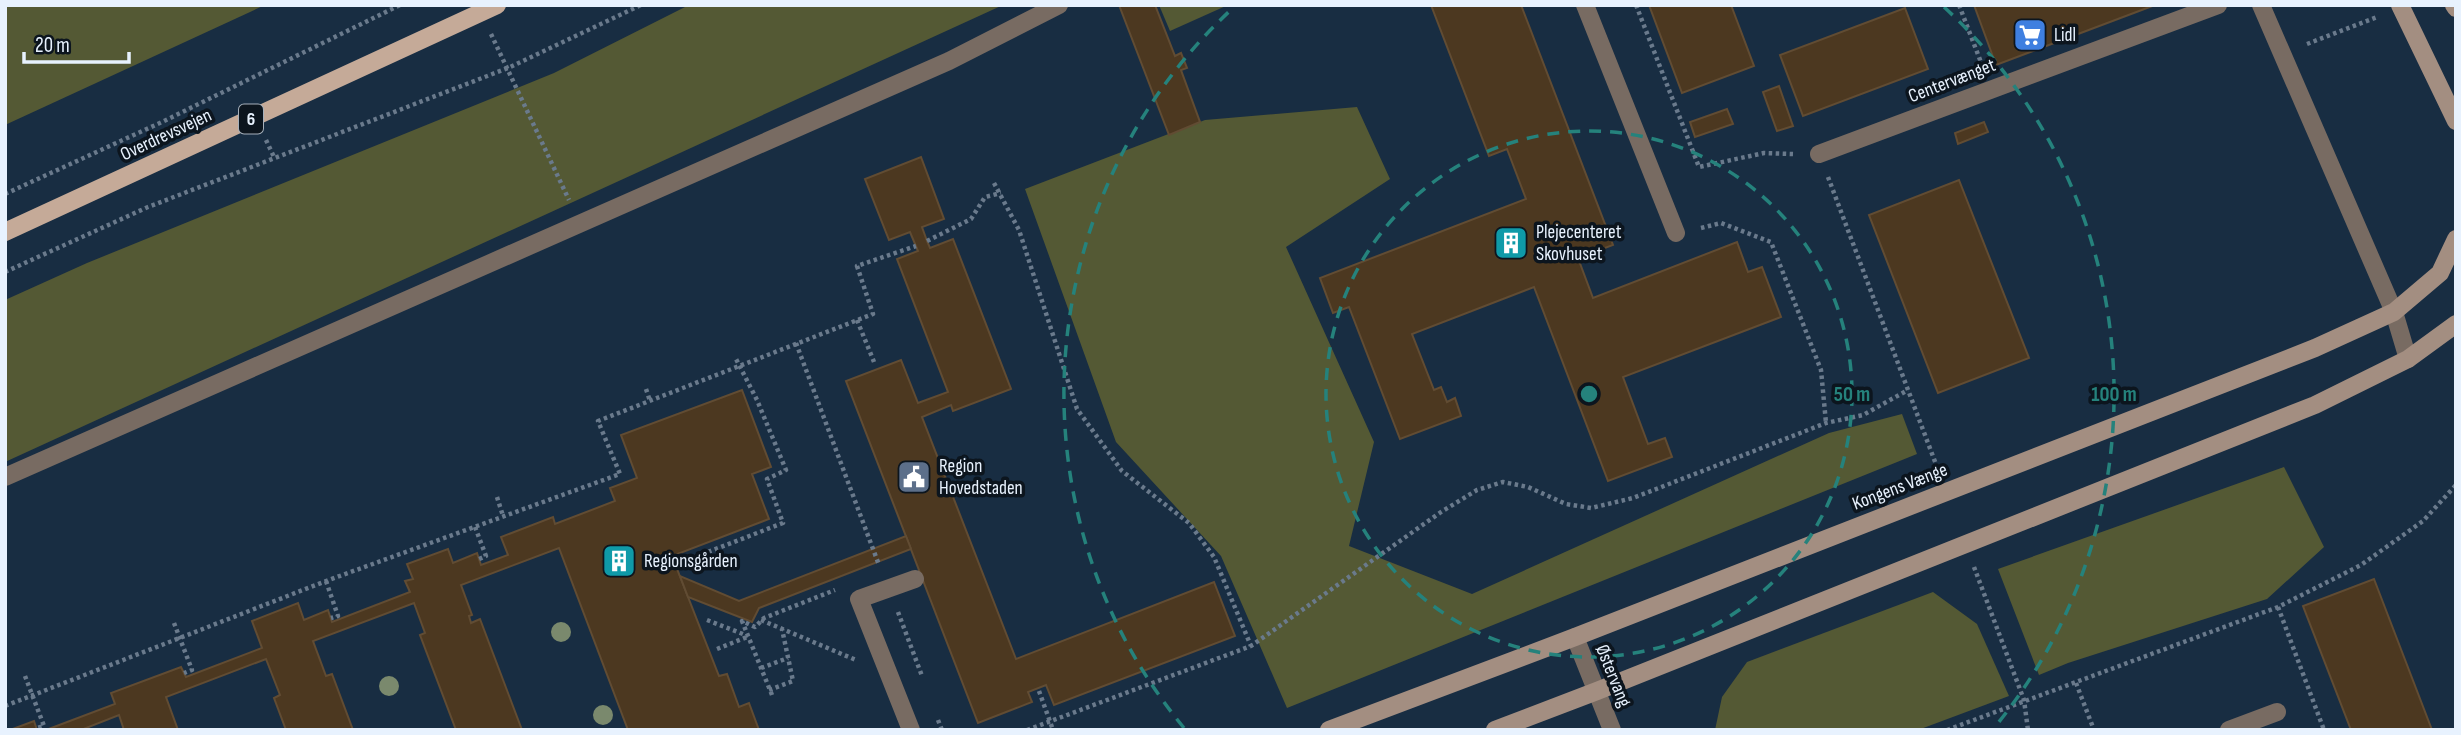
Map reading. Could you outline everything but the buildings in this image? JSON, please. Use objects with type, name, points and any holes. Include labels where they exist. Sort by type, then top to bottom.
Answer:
[{"type":"main road","name":"Overdrevsvejen","points":[[5,232],[498,5]]},
{"type":"street","points":[[5,477],[949,61],[1059,5]]},
{"type":"street","points":[[1585,5],[1675,233]]},
{"type":"street","name":"Centervænget","points":[[1819,154],[2218,5]]},
{"type":"street","points":[[2260,5],[2395,312],[2408,359]]},
{"type":"street","points":[[2400,6],[2456,121]]},
{"type":"street","name":"Kongens Vænge","points":[[1329,730],[1575,637],[2315,348],[2395,312],[2440,273],[2456,239]]},
{"type":"street","points":[[1495,730],[2315,405],[2408,359],[2456,324]]},
{"type":"street","points":[[911,730],[859,599],[915,579]]},
{"type":"street","name":"Østervang","points":[[1575,637],[1612,730]]},
{"type":"street","points":[[2230,730],[2277,712]]},
{"type":"path","points":[[5,194],[162,122],[400,5]]},
{"type":"path","points":[[5,272],[148,207],[508,68],[641,5]]},
{"type":"path","points":[[1027,730],[1251,646],[1441,512],[1477,490],[1503,481],[1528,487],[1566,504],[1591,508],[1633,498],[1826,424],[1863,415],[1908,390],[1819,154],[1764,153],[1699,167],[1636,5]]},
{"type":"path","points":[[1959,5],[1991,88]]},
{"type":"path","points":[[2282,54],[2400,6]]},
{"type":"path","points":[[480,13],[561,182]]},
{"type":"path","points":[[994,183],[1019,230],[1077,409],[1122,471],[1189,523],[1214,557],[1251,646]]},
{"type":"path","points":[[927,241],[971,219],[985,197],[1001,192]]},
{"type":"path","points":[[1675,233],[1721,223],[1771,242],[1821,370],[1826,424]]},
{"type":"path","points":[[623,483],[598,421],[873,314],[857,266],[916,246]]},
{"type":"path","points":[[857,320],[874,362]]},
{"type":"path","points":[[796,343],[922,679]]},
{"type":"path","points":[[682,562],[783,523],[767,479],[786,470],[741,365],[735,357]]},
{"type":"path","points":[[646,389],[650,401]]},
{"type":"path","points":[[5,706],[326,581],[620,474]]},
{"type":"path","points":[[1947,730],[2278,607],[2361,565],[2423,521],[2456,485]]},
{"type":"path","points":[[497,497],[503,516]]},
{"type":"path","points":[[475,527],[486,556],[479,559]]},
{"type":"path","points":[[326,581],[338,615],[331,618]]},
{"type":"path","points":[[782,629],[793,681],[770,693],[742,621],[755,627],[760,620],[845,586]]},
{"type":"path","points":[[2278,607],[2324,730]]},
{"type":"path","points":[[707,620],[748,636]]},
{"type":"path","points":[[760,620],[851,658]]},
{"type":"path","points":[[174,623],[192,670],[184,673]]},
{"type":"path","points":[[1998,629],[2024,700],[2028,730]]},
{"type":"path","points":[[717,649],[748,636]]},
{"type":"path","points":[[761,668],[788,658]]},
{"type":"path","points":[[25,676],[44,726],[37,729]]},
{"type":"path","points":[[2076,683],[2094,730]]},
{"type":"path","points":[[1039,691],[1053,730]]},
{"type":"path","points":[[937,717],[942,730]]},
{"type":"green space","points":[[5,5],[265,5],[5,125]]},
{"type":"green space","points":[[689,5],[1003,5],[5,462],[5,300],[87,263],[554,73]]},
{"type":"green space","points":[[1159,5],[1228,5],[1170,31]]},
{"type":"green space","points":[[1357,107],[1390,179],[1286,247],[1374,442],[1349,546],[1472,594],[1829,433],[1902,414],[1917,454],[1287,708],[1221,556],[1116,442],[1025,189],[1205,120]]},
{"type":"green space","points":[[2284,467],[2324,547],[2267,599],[2068,663],[2039,675],[1998,569]]},
{"type":"green space","points":[[1933,592],[1977,624],[2009,696],[1918,730],[1715,730],[1722,697],[1747,662]]},
{"type":"place","name":"Lidl","points":[[2030,35]]},
{"type":"place","name":"Plejecenteret Skovhuset","points":[[1511,243]]},
{"type":"place","name":"Region Hovedstaden","points":[[914,477]]},
{"type":"place","name":"Regionsgården","points":[[619,561]]}]
